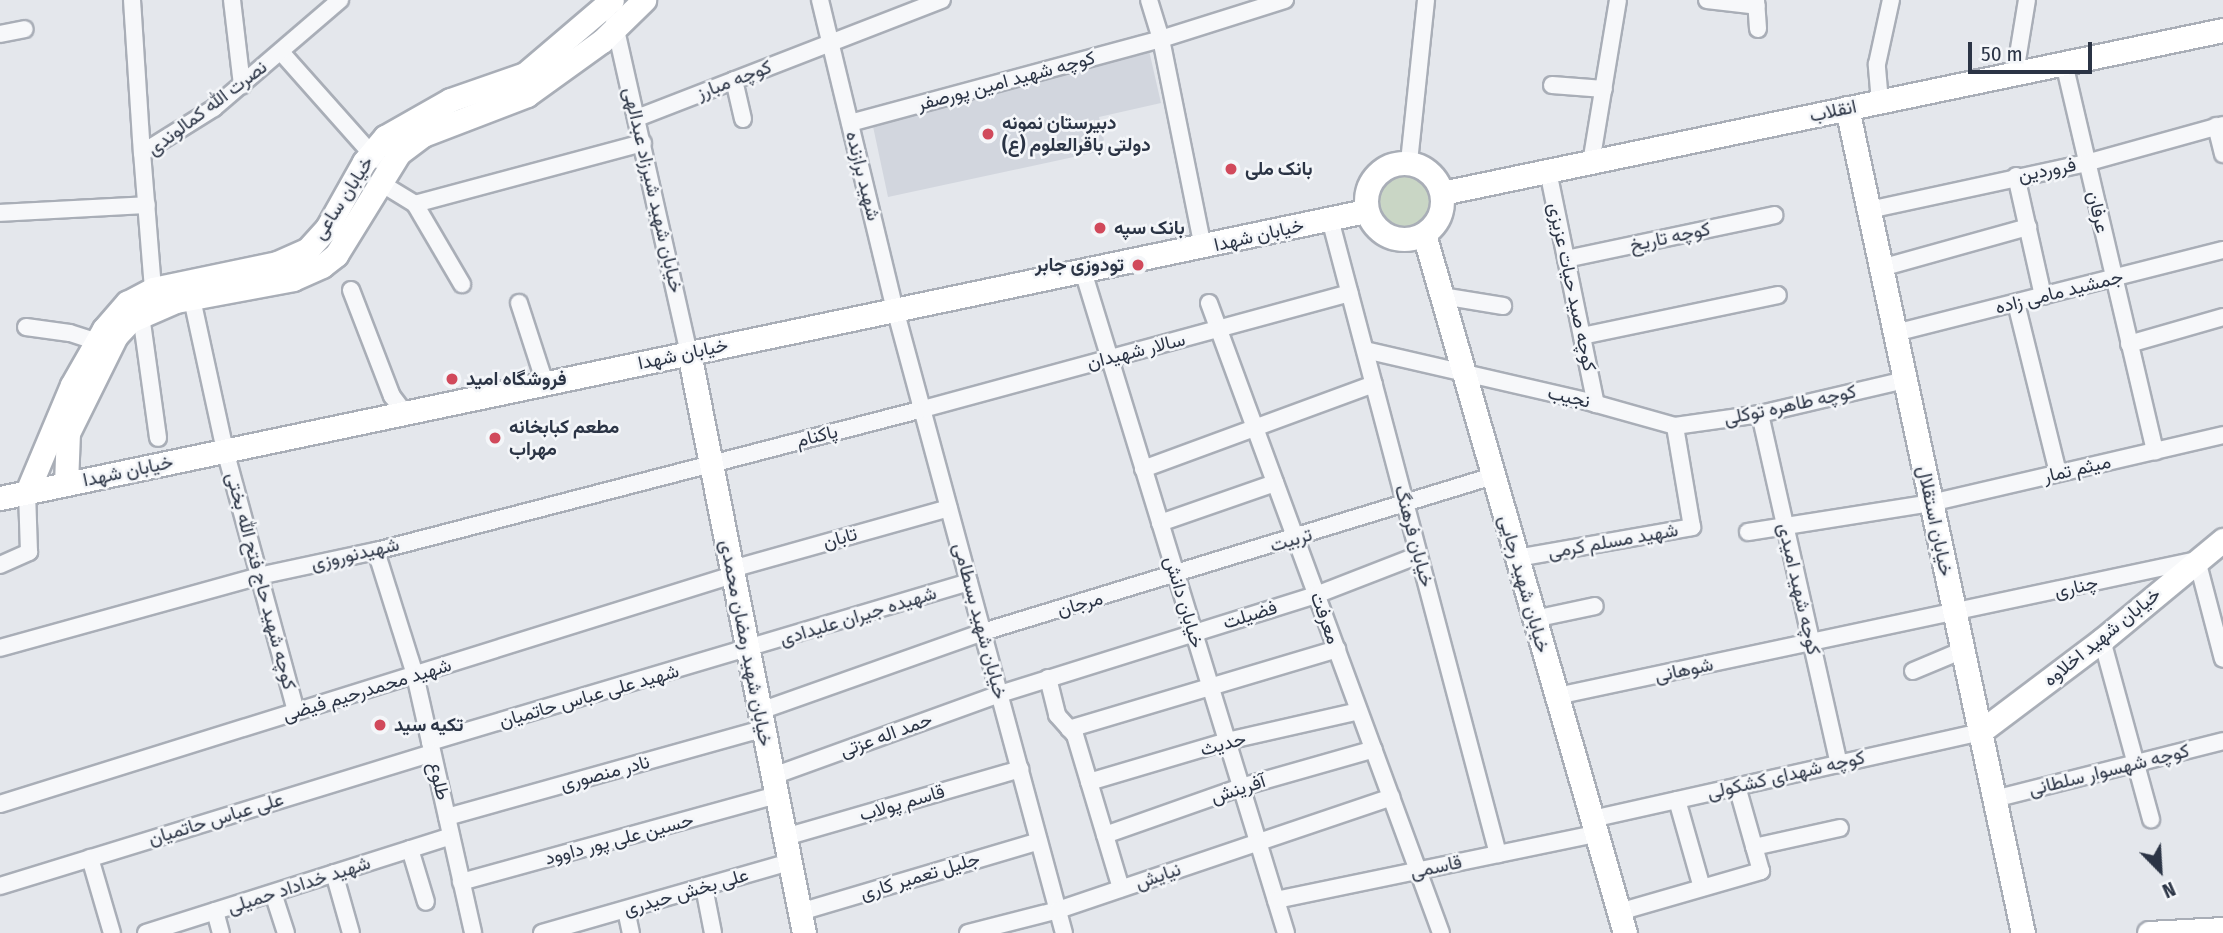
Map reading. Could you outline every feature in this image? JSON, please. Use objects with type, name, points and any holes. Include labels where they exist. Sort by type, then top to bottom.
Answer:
[{"type":"street","points":[[132,0],[142,153]]},
{"type":"street","points":[[232,0],[242,85]]},
{"type":"street","name":"نصرت الله کمالوندی","points":[[153,289],[142,153],[242,85],[340,0]]},
{"type":"street","name":"خیابان شهید شیرزاد عبدالهی","points":[[613,0],[615,27],[689,353]]},
{"type":"street","name":"خیابان ساعی","points":[[66,484],[68,433],[116,336],[141,315],[192,299],[293,279],[322,266],[336,255],[379,169],[385,137],[418,116],[525,74],[613,0]]},
{"type":"street","name":"خیابان ساعی","points":[[27,492],[40,468],[45,441],[97,342],[127,303],[153,289],[277,263],[308,249],[379,169],[423,135],[527,95],[615,27],[645,0]]},
{"type":"street","name":"شهید برازنده","points":[[820,0],[895,309]]},
{"type":"street","name":"کوچه مبارز","points":[[637,118],[942,0]]},
{"type":"street","points":[[1149,0],[1161,39],[1203,248]]},
{"type":"street","name":"کوچه شهید امین پورصفر","points":[[850,123],[1161,39],[1285,0]]},
{"type":"street","points":[[1409,162],[1426,0]]},
{"type":"street","points":[[1591,163],[1618,0]]},
{"type":"street","points":[[1707,0],[1756,3],[1758,29]]},
{"type":"street","points":[[1880,102],[1877,64],[1891,0]]},
{"type":"street","points":[[2015,73],[2027,0]]},
{"type":"street","points":[[0,34],[25,29]]},
{"type":"street","name":"انقلاب","points":[[1442,193],[2223,30]]},
{"type":"street","points":[[281,52],[379,169],[415,204],[462,284]]},
{"type":"street","name":"عرفان","points":[[2064,63],[2155,451]]},
{"type":"street","points":[[734,80],[743,119]]},
{"type":"street","points":[[1552,85],[1604,89]]},
{"type":"street","name":"خیابان استقلال","points":[[1847,108],[2023,933]]},
{"type":"street","points":[[2220,125],[2223,154]]},
{"type":"street","name":"فروردین","points":[[1869,209],[2086,163],[2220,125]]},
{"type":"street","points":[[415,204],[643,143]]},
{"type":"street","points":[[1409,162],[1436,178],[1442,193],[1442,209],[1424,234],[1396,239],[1378,229],[1366,211],[1370,181],[1380,170],[1409,162]]},
{"type":"street","name":"کوچه صید حیات عزیزی","points":[[1548,171],[1596,404]]},
{"type":"street","points":[[2016,176],[2043,296]]},
{"type":"street","points":[[0,213],[147,205]]},
{"type":"street","name":"خیابان شهدا","points":[[0,498],[895,309],[1203,248],[1366,211]]},
{"type":"street","name":"کوچه تاریخ","points":[[1566,259],[1774,215]]},
{"type":"street","name":"خیابان فرهنگ","points":[[1330,219],[1498,854]]},
{"type":"street","points":[[1881,268],[2028,227]]},
{"type":"street","name":"خیابان شهید رجایی","points":[[1424,234],[1622,923]]},
{"type":"street","name":"جمشید مامی زاده","points":[[1895,333],[2223,250]]},
{"type":"street","name":"خیابان دانش","points":[[1083,271],[1286,933]]},
{"type":"street","points":[[351,290],[392,396],[405,412]]},
{"type":"street","name":"سالار شهیدان","points":[[923,409],[1109,356],[1219,331],[1349,293]]},
{"type":"street","points":[[1582,336],[1778,295]]},
{"type":"street","points":[[1442,296],[1503,306]]},
{"type":"street","name":"کوچه شهید حاج فتح الله بختی","points":[[192,299],[225,450],[296,712]]},
{"type":"street","points":[[519,303],[545,383]]},
{"type":"street","name":"معرفت","points":[[1209,303],[1441,933]]},
{"type":"street","points":[[2017,303],[2058,473]]},
{"type":"street","name":"خیابان شهید بسطامی","points":[[895,309],[1064,933]]},
{"type":"street","points":[[141,315],[158,438]]},
{"type":"street","points":[[2129,344],[2223,317]]},
{"type":"street","points":[[26,327],[70,333],[97,342]]},
{"type":"street","name":"نجیب","points":[[1364,350],[1463,371],[1675,426]]},
{"type":"street","name":"خیابان شهید رمضان محمدی","points":[[689,353],[802,922]]},
{"type":"street","name":"کوچه طاهره توکلی","points":[[1675,426],[1760,414],[1905,380]]},
{"type":"street","points":[[1143,469],[1374,384]]},
{"type":"street","name":"پاکنام","points":[[711,463],[923,409]]},
{"type":"street","name":"کوچه شهید امیدی","points":[[1760,414],[1839,764]]},
{"type":"street","name":"شهید مسلم کرمی","points":[[1517,558],[1692,527],[1675,426]]},
{"type":"street","name":"میثم تمار","points":[[1748,532],[1931,503],[2223,435]]},
{"type":"street","name":"شهیدنوروزی","points":[[0,649],[259,576],[376,551],[711,463]]},
{"type":"street","name":"تربیت","points":[[1176,576],[1406,506],[1493,476]]},
{"type":"street","points":[[1160,523],[1275,483]]},
{"type":"street","points":[[0,565],[29,552],[27,492]]},
{"type":"street","name":"تابان","points":[[732,572],[949,508]]},
{"type":"street","name":"خیابان شهید اخلاوه","points":[[1980,732],[2102,640],[2223,540]]},
{"type":"street","name":"طلوع","points":[[376,551],[415,675],[472,933]]},
{"type":"street","name":"فضیلت","points":[[1000,694],[1316,595],[1419,555]]},
{"type":"street","points":[[2197,559],[2223,659]]},
{"type":"street","name":"چناری","points":[[1812,644],[2197,559]]},
{"type":"street","name":"شهید محمدرحیم فیضی","points":[[0,804],[415,675],[732,572]]},
{"type":"street","name":"مرجان","points":[[762,720],[983,632],[1176,576]]},
{"type":"street","name":"شهیده جیران علیدادی","points":[[748,650],[969,582]]},
{"type":"street","points":[[1534,619],[1595,606]]},
{"type":"street","points":[[2102,640],[2151,819]]},
{"type":"street","name":"شوهانی","points":[[1557,696],[1812,644]]},
{"type":"street","points":[[1069,729],[1211,690],[1337,649]]},
{"type":"street","name":"شهید علی عباس حاتمیان","points":[[431,748],[748,650]]},
{"type":"street","points":[[1913,671],[1963,650]]},
{"type":"street","points":[[1048,678],[1057,715],[1069,729],[1089,782],[1121,888]]},
{"type":"street","name":"حمد اله عزتی","points":[[775,785],[1000,694]]},
{"type":"street","name":"حدیث","points":[[1089,782],[1227,741],[1359,711]]},
{"type":"street","name":"نادر منصوری","points":[[447,817],[762,720]]},
{"type":"street","name":"کوچه شهدای کشکولی","points":[[1594,826],[1677,800],[1980,732]]},
{"type":"street","name":"کوچه شهسوار سلطانی","points":[[1994,799],[2223,741]]},
{"type":"street","name":"علی عباس حاتمیان","points":[[0,887],[431,748]]},
{"type":"street","name":"آفرینش","points":[[1105,835],[1241,787],[1374,750]]},
{"type":"street","name":"قاسم پولاب","points":[[785,837],[1020,769]]},
{"type":"street","name":"حسین علی پور داوود","points":[[461,882],[775,785]]},
{"type":"street","points":[[1622,923],[1702,888],[1761,871],[1737,786]]},
{"type":"street","name":"نیایش","points":[[968,933],[1058,910],[1391,797]]},
{"type":"street","points":[[1677,800],[1702,888]]},
{"type":"street","name":"قاسمی","points":[[1276,900],[1498,854],[1594,826]]},
{"type":"street","points":[[1754,847],[1840,828]]},
{"type":"street","name":"شهید خداداد حمیلی","points":[[146,933],[451,836]]},
{"type":"street","name":"جلیل تعمیر کاری","points":[[802,922],[1039,841]]},
{"type":"street","points":[[410,849],[426,902]]},
{"type":"street","points":[[90,858],[111,933]]},
{"type":"street","name":"علی بخش حیدری","points":[[551,932],[790,862]]},
{"type":"street","points":[[334,873],[351,933]]},
{"type":"street","points":[[705,887],[713,933]]},
{"type":"street","points":[[273,893],[286,933]]},
{"type":"street","points":[[626,910],[631,933]]},
{"type":"street","points":[[215,912],[221,933]]},
{"type":"street","points":[[2149,933],[2223,929]]},
{"type":"shaded area","name":"دبیرستان نمونه دولتی باقرالعلوم (ع)","points":[[1148,46],[1161,103],[1099,117],[1106,150],[888,197],[871,117]]},
{"type":"green space","points":[[1405,174],[1424,182],[1432,201],[1424,220],[1405,228],[1386,220],[1378,201],[1386,182]]},
{"type":"place","name":"دبیرستان نمونه دولتی باقرالعلوم (ع)","points":[[988,134]]},
{"type":"place","name":"بانک ملی","points":[[1231,169]]},
{"type":"place","name":"بانک سپه","points":[[1100,228]]},
{"type":"place","name":"تودوزی جابر","points":[[1138,265]]},
{"type":"place","name":"فروشگاه امید","points":[[452,379]]},
{"type":"place","name":"مطعم كبابخانه مهراب","points":[[495,438]]},
{"type":"place","name":"تکیه سید","points":[[380,725]]}]
